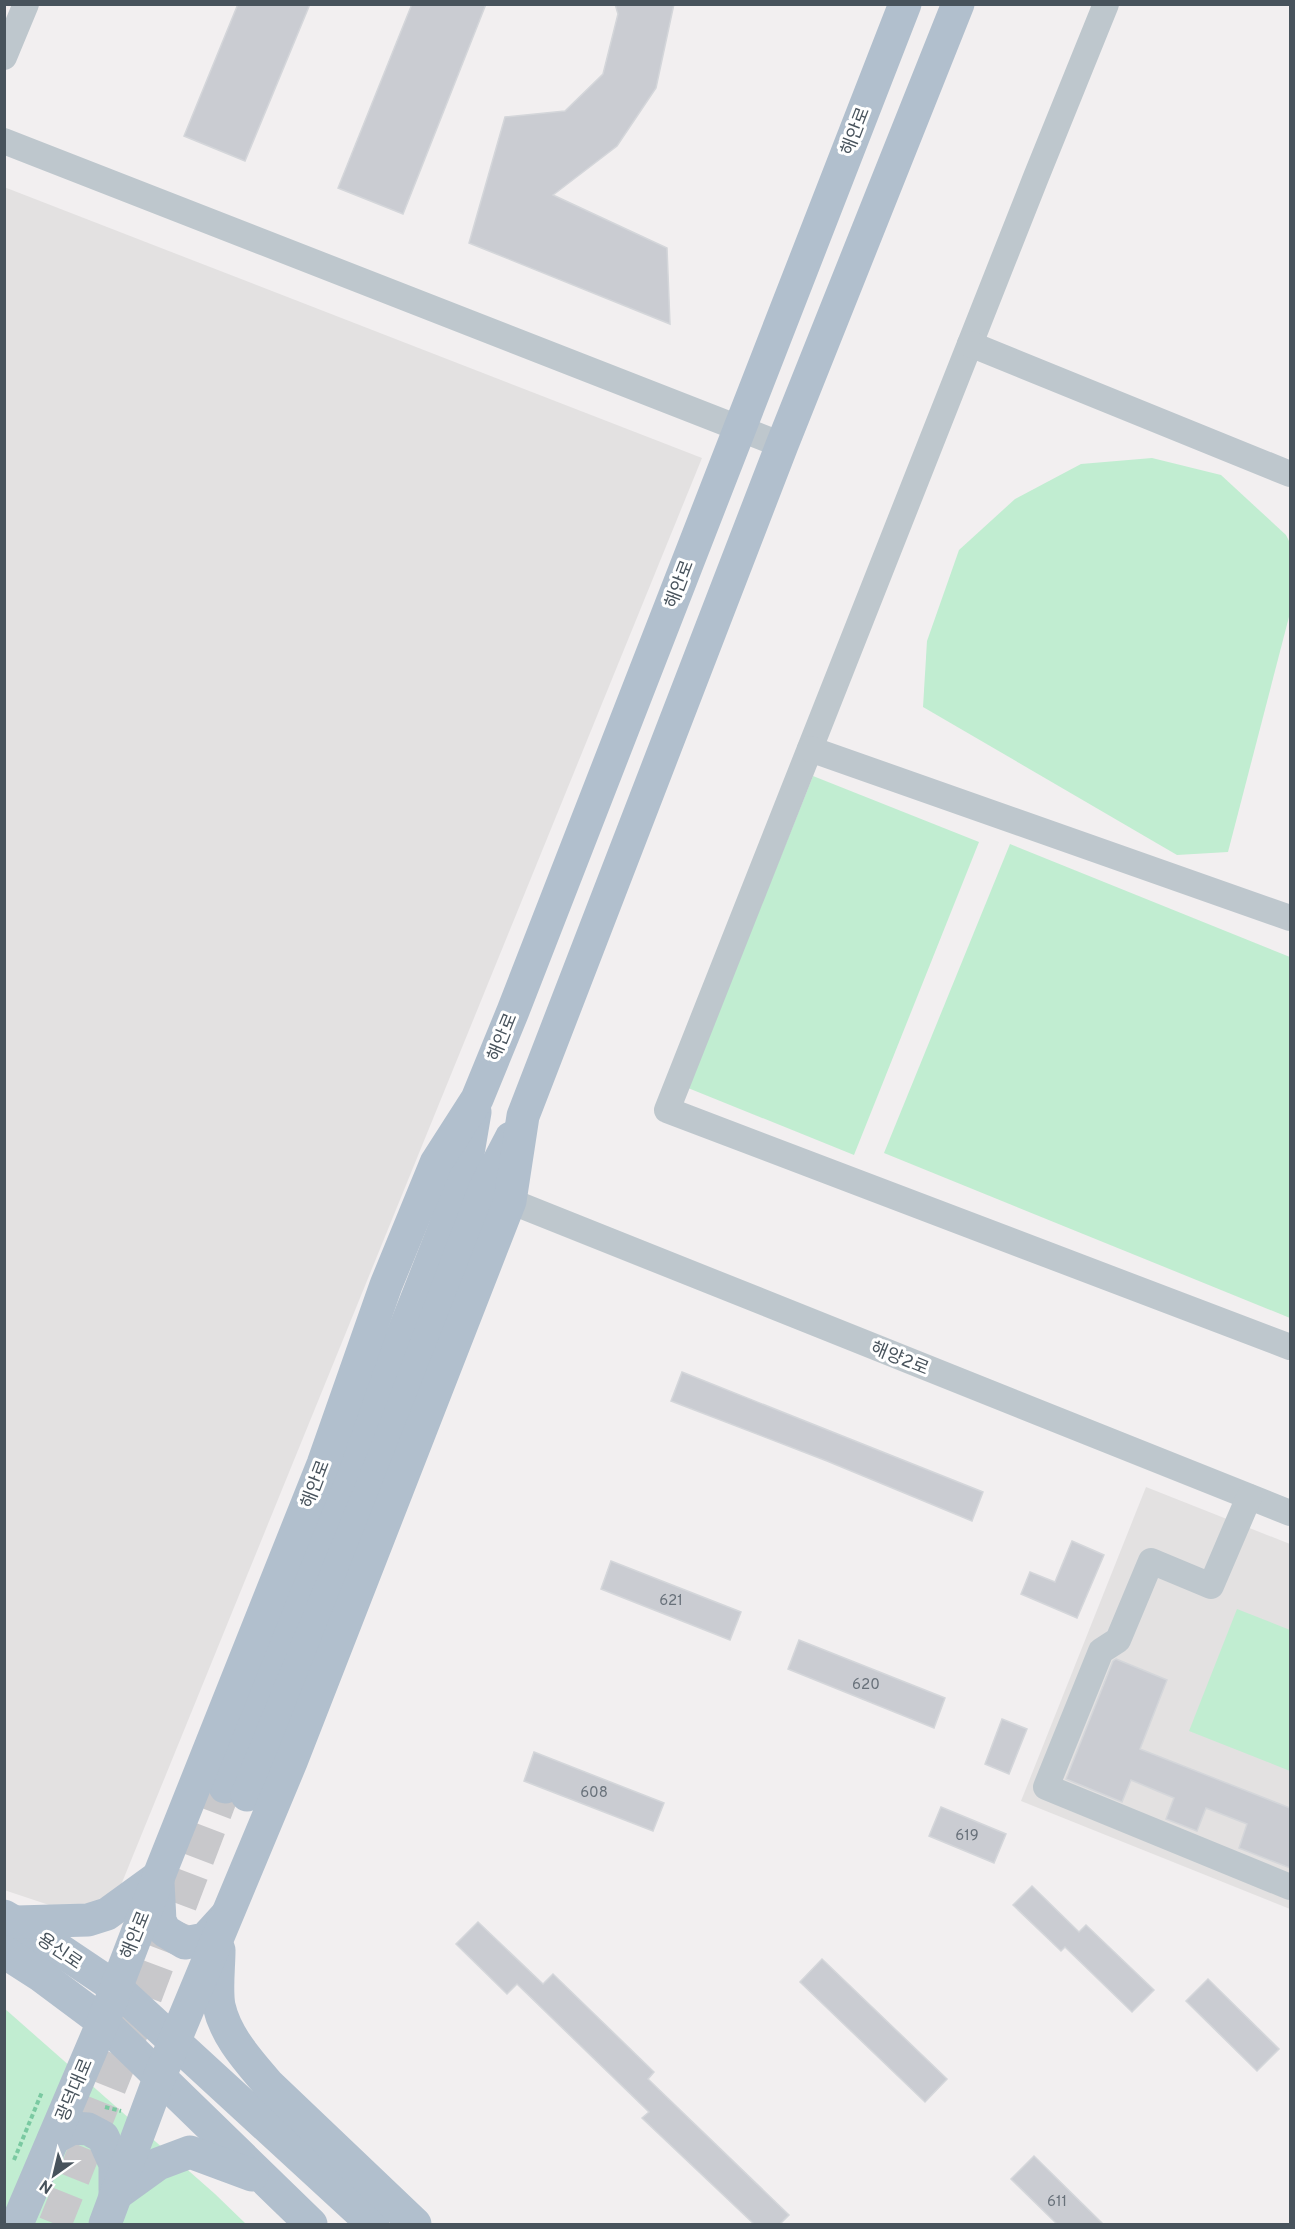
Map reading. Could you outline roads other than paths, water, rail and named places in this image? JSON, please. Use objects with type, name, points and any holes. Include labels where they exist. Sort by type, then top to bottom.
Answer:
[{"type":"main road","name":"해안로","points":[[115,1987],[323,1464],[402,1245],[436,1163],[477,1099],[513,1011],[905,4]]},
{"type":"main road","points":[[477,1099],[465,1171],[236,1791],[383,1459],[485,1188],[523,1116],[782,445],[958,4]]},
{"type":"main road","points":[[110,2210],[160,2076],[223,1930],[291,1762],[510,1201],[523,1116]]},
{"type":"main road","points":[[11,1919],[88,1920],[107,1914],[158,1877]]},
{"type":"main road","points":[[158,1877],[160,1921],[165,1931],[185,1943],[205,1939],[223,1930]]},
{"type":"main road","name":"용신로","points":[[11,1919],[115,1987]]},
{"type":"main road","points":[[223,1930],[219,2005],[229,2033],[268,2084],[415,2224]]},
{"type":"main road","name":"용신로","points":[[4,1953],[40,1975],[103,2022],[160,2076]]},
{"type":"main road","points":[[115,1987],[373,2224]]},
{"type":"main road","name":"광덕대로","points":[[16,2224],[103,2022],[115,1987]]},
{"type":"main road","points":[[160,2076],[311,2224]]},
{"type":"main road","points":[[54,2138],[73,2128],[88,2129],[104,2137],[115,2164],[110,2210]]},
{"type":"main road","points":[[110,2210],[158,2164],[190,2152],[264,2180]]},
{"type":"street","points":[[4,57],[26,4]]},
{"type":"street","points":[[1106,4],[667,1110],[1290,1347]]},
{"type":"street","points":[[4,141],[782,445]]},
{"type":"street","points":[[970,344],[1290,474]]},
{"type":"street","points":[[810,749],[1290,918]]},
{"type":"street","name":"해양2로","points":[[510,1201],[1290,1513]]},
{"type":"street","points":[[1249,1497],[1211,1586],[1151,1561],[1118,1640],[1101,1651],[1046,1787],[1290,1887]]},
{"type":"tunnel","points":[[55,2224],[137,2019],[225,1787]]}]
